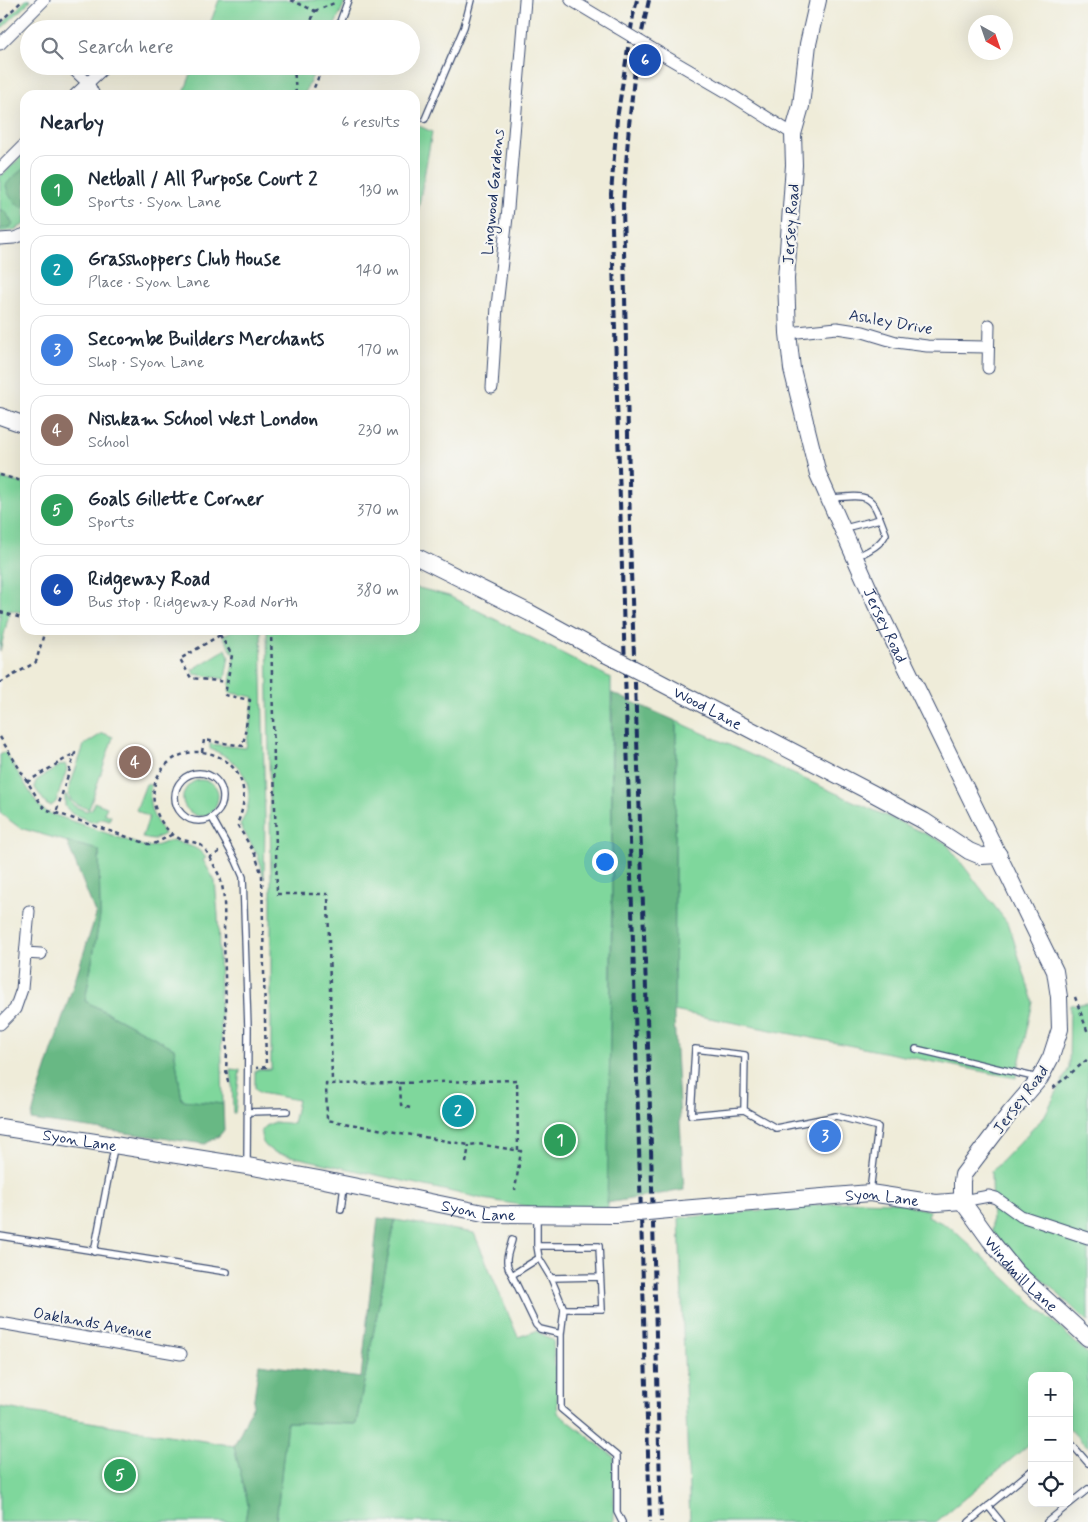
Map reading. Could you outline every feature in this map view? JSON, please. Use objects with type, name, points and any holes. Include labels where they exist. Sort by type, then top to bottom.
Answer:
[{"type":"street","points":[[23,20],[44,0]]},
{"type":"street","name":"Lingwood Gardens","points":[[492,388],[497,306],[508,208],[525,0]]},
{"type":"street","points":[[571,0],[794,134]]},
{"type":"street","name":"Jersey Road","points":[[818,0],[808,44],[801,106],[794,134],[794,165],[786,279],[788,333],[792,369],[818,474],[920,696],[1055,971],[1059,997],[1060,1029],[1051,1057],[1046,1084],[978,1155],[964,1175],[962,1181],[962,1201]]},
{"type":"street","points":[[0,44],[20,23]]},
{"type":"street","points":[[79,75],[91,90]]},
{"type":"street","points":[[81,90],[97,75]]},
{"type":"street","points":[[0,169],[20,149]]},
{"type":"street","points":[[0,239],[20,236]]},
{"type":"street","points":[[988,368],[989,325]]},
{"type":"street","name":"Ashley Drive","points":[[788,333],[836,328],[863,332],[896,342],[928,346],[988,346]]},
{"type":"street","points":[[0,416],[20,423]]},
{"type":"street","name":"Wood Lane","points":[[420,558],[530,613],[872,793],[924,821],[969,850],[981,856],[999,854]]},
{"type":"street","points":[[0,1024],[15,1009],[22,989],[29,911]]},
{"type":"street","points":[[25,953],[40,954]]},
{"type":"street","name":"Syon Lane","points":[[0,1127],[247,1166],[488,1214],[537,1216],[616,1215],[870,1193],[929,1202],[962,1201]]},
{"type":"street","points":[[962,1201],[989,1196],[996,1198],[1021,1216],[1088,1238]]},
{"type":"street","name":"Windmill Lane","points":[[962,1201],[1016,1272],[1088,1338]]},
{"type":"street","name":"Oaklands Avenue","points":[[0,1322],[181,1354]]},
{"type":"lane","points":[[341,20],[348,0]]},
{"type":"lane","points":[[424,119],[464,27],[471,0]]},
{"type":"lane","points":[[829,498],[864,497],[871,501],[880,519],[886,534],[883,540],[871,550],[855,557]]},
{"type":"lane","points":[[842,529],[880,519]]},
{"type":"lane","points":[[191,774],[207,774],[219,784],[223,791],[224,799],[218,813],[212,818],[196,822],[182,814],[175,800],[179,784],[184,778],[191,774]]},
{"type":"lane","points":[[212,818],[244,877],[248,1028],[247,1166]]},
{"type":"lane","points":[[744,1110],[745,1055],[695,1049],[691,1115],[744,1110],[776,1128],[836,1116],[878,1127],[870,1193]]},
{"type":"lane","points":[[916,1049],[1046,1084]]},
{"type":"lane","points":[[247,1112],[287,1111]]},
{"type":"lane","points":[[94,1252],[115,1146]]},
{"type":"lane","points":[[341,1210],[344,1184]]},
{"type":"lane","points":[[537,1216],[539,1258],[551,1278],[564,1309],[561,1334],[561,1409],[617,1456],[617,1512],[622,1522]]},
{"type":"lane","points":[[0,1236],[227,1272]]},
{"type":"lane","points":[[512,1240],[507,1258],[507,1267],[536,1325],[540,1329],[561,1334]]},
{"type":"lane","points":[[537,1246],[599,1246],[602,1309],[564,1309]]},
{"type":"lane","points":[[512,1275],[539,1258]]},
{"type":"lane","points":[[551,1278],[600,1277]]},
{"type":"lane","points":[[1073,1446],[1088,1463]]},
{"type":"lane","points":[[969,1522],[1028,1473]]},
{"type":"lane","points":[[1047,1522],[1088,1489]]},
{"type":"lane","points":[[988,1506],[1001,1522]]},
{"type":"path","points":[[0,22],[22,0]]},
{"type":"path","points":[[291,0],[315,11]]},
{"type":"path","points":[[312,20],[315,11],[342,0]]},
{"type":"path","points":[[295,75],[296,90]]},
{"type":"path","points":[[313,90],[319,75]]},
{"type":"path","points":[[0,475],[20,481]]},
{"type":"path","points":[[0,612],[20,618]]},
{"type":"path","points":[[0,684],[36,662],[44,635]]},
{"type":"path","points":[[202,752],[204,740],[243,746],[250,700],[225,695],[232,655],[220,635],[180,659],[191,678],[227,682]]},
{"type":"path","points":[[271,635],[276,894],[328,894],[332,1083]]},
{"type":"path","points":[[0,737],[43,806],[56,813],[148,844],[154,844],[173,834]]},
{"type":"path","points":[[228,1082],[226,1070],[223,906],[220,878],[202,846],[182,840],[173,834],[160,821],[154,808],[153,793],[157,779],[165,767],[176,757],[191,752],[207,752],[221,757],[234,767],[242,780],[244,796],[242,811],[236,824],[255,854],[262,876],[266,1067],[248,1068]]},
{"type":"path","points":[[27,782],[76,753],[56,813]]},
{"type":"path","points":[[1046,1084],[1088,1059]]},
{"type":"path","points":[[515,1190],[522,1151],[478,1144],[469,1145],[327,1120],[326,1084],[518,1080],[518,1150]]},
{"type":"path","points":[[400,1083],[401,1105],[410,1108]]},
{"type":"path","points":[[466,1163],[469,1145]]},
{"type":"green space","points":[[26,0],[31,0],[0,30],[0,26]]},
{"type":"green space","points":[[219,0],[346,0],[337,20],[211,20]]},
{"type":"green space","points":[[191,75],[313,75],[306,90],[185,90]]},
{"type":"green space","points":[[420,126],[432,132],[420,199]]},
{"type":"green space","points":[[20,158],[20,227],[14,230],[0,232],[0,177]]},
{"type":"green space","points":[[20,171],[20,206],[8,193],[6,185]]},
{"type":"green space","points":[[0,209],[6,212],[13,225],[0,229]]},
{"type":"green space","points":[[0,478],[20,483],[20,612],[10,610],[0,651]]},
{"type":"green space","points":[[420,588],[449,596],[611,678],[612,868],[608,1208],[532,1207],[484,1199],[277,1153],[268,1148],[262,1140],[261,1133],[263,1129],[270,1124],[293,1124],[298,1100],[260,1093],[255,1089],[255,1070],[271,1069],[271,875],[267,635],[420,635]]},
{"type":"green space","points":[[261,635],[265,820],[264,879],[258,856],[240,825],[249,801],[246,779],[232,761],[210,749],[210,744],[246,748],[254,697],[229,691],[234,655],[223,636]]},
{"type":"green space","points":[[226,649],[229,656],[225,679],[194,674],[192,670]]},
{"type":"green space","points":[[612,693],[676,721],[674,1018],[684,1190],[607,1203],[612,929]]},
{"type":"green space","points":[[676,721],[946,843],[1009,925],[1033,1002],[1016,1078],[674,1011]]},
{"type":"green space","points":[[103,733],[113,737],[89,809],[77,805],[72,800],[69,789],[84,745]]},
{"type":"green space","points":[[5,752],[38,805],[46,812],[146,847],[173,840],[199,850],[206,858],[203,860],[215,881],[218,915],[223,1104],[182,1100],[174,1048],[85,1001],[100,916],[99,851],[20,828],[0,813],[0,755]]},
{"type":"green space","points":[[65,764],[67,769],[56,802],[51,806],[47,805],[35,788],[35,783]]},
{"type":"green space","points":[[198,780],[209,782],[216,787],[218,795],[217,803],[213,810],[206,815],[198,816],[185,807],[183,798],[189,785]]},
{"type":"green space","points":[[146,784],[151,785],[150,806],[164,834],[153,840],[142,838],[149,817],[136,810]]},
{"type":"green space","points":[[65,794],[74,806],[86,811],[92,809],[94,802],[107,807],[104,813],[111,816],[109,820],[103,818],[94,822],[72,814],[65,806]]},
{"type":"green space","points":[[67,842],[99,850],[100,916],[85,1001],[174,1048],[182,1100],[223,1104],[224,1130],[219,1136],[205,1144],[31,1120],[96,915]]},
{"type":"green space","points":[[1088,1003],[1088,1322],[992,1232],[991,1172],[1044,1117],[1069,1068],[1070,1005]]},
{"type":"green space","points":[[230,1069],[240,1070],[235,1113],[233,1113]]},
{"type":"green space","points":[[857,1201],[895,1202],[930,1211],[928,1216],[950,1227],[1088,1354],[1088,1448],[1073,1432],[1073,1372],[1028,1372],[1028,1445],[936,1522],[690,1522],[679,1218]]},
{"type":"green space","points":[[378,1218],[395,1220],[356,1424],[287,1422],[276,1522],[245,1522],[248,1504],[234,1446],[253,1405],[259,1364],[361,1378]]},
{"type":"green space","points":[[395,1220],[474,1233],[518,1337],[536,1331],[553,1340],[558,1413],[614,1457],[614,1522],[276,1522],[287,1422],[356,1424]]},
{"type":"green space","points":[[0,1407],[234,1446],[248,1504],[245,1522],[0,1522]]},
{"type":"railway","points":[[637,0],[617,119],[611,194],[650,1522]]},
{"type":"railway","points":[[649,0],[636,59],[623,205],[631,572],[649,1073],[661,1522]]},
{"type":"place","name":"Ridgeway Road","points":[[645,60]]},
{"type":"place","name":"Nishkam School West London","points":[[135,762]]},
{"type":"place","name":"Grasshoppers Club House","points":[[458,1111]]},
{"type":"place","name":"Secombe Builders Merchants","points":[[825,1136]]},
{"type":"place","name":"Netball / All Purpose Court 2","points":[[560,1140]]},
{"type":"place","name":"Goals Gillette Corner","points":[[120,1475]]}]
